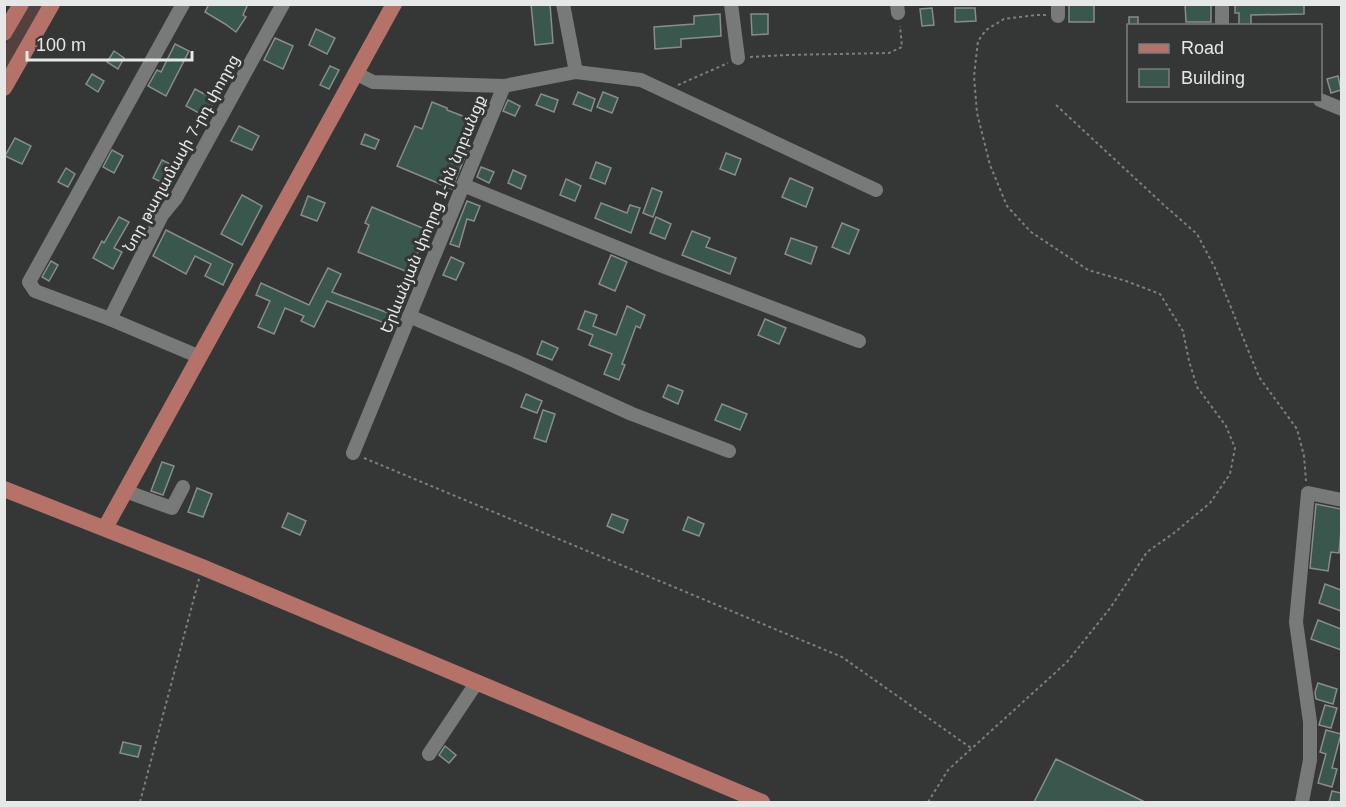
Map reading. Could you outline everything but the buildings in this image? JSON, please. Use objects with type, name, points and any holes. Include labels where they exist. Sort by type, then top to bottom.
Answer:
[{"type":"main road","points":[[4,33],[21,4]]},
{"type":"main road","points":[[4,88],[52,4]]},
{"type":"main road","points":[[105,528],[394,4]]},
{"type":"main road","points":[[4,489],[202,567],[762,802]]},
{"type":"street","points":[[183,4],[29,282],[35,291],[110,319],[200,357]]},
{"type":"street","name":"Նոր թաղամասի 7-րդ փողոց","points":[[110,319],[162,214],[176,198],[283,4]]},
{"type":"street","points":[[563,4],[576,72]]},
{"type":"street","points":[[731,4],[738,58]]},
{"type":"street","points":[[1222,4],[1222,24]]},
{"type":"street","name":"Երևանյան փողոց 1-ին նրբանցք","points":[[353,453],[504,86],[576,72],[641,80],[876,190]]},
{"type":"street","points":[[355,73],[373,82],[504,86]]},
{"type":"street","points":[[1322,101],[1341,109]]},
{"type":"street","points":[[463,185],[660,265],[859,341]]},
{"type":"street","points":[[409,316],[632,414],[729,451]]},
{"type":"street","points":[[125,491],[172,508],[183,487]]},
{"type":"street","points":[[1302,802],[1310,760],[1310,722],[1296,622],[1308,493],[1341,500]]},
{"type":"street","points":[[429,754],[477,682]]},
{"type":"path","points":[[665,91],[738,58],[786,54],[889,53],[902,47],[897,9]]},
{"type":"path","points":[[928,802],[948,770],[1066,662],[1111,608],[1147,552],[1210,503],[1230,474],[1235,448],[1226,426],[1197,387],[1183,331],[1160,294],[1088,270],[1031,232],[1006,206],[990,165],[977,113],[974,76],[978,41],[986,30],[1004,19],[1058,10]]},
{"type":"path","points":[[1056,105],[1197,234],[1215,267],[1259,377],[1297,429],[1304,456],[1308,493]]},
{"type":"path","points":[[353,453],[842,657],[971,748]]},
{"type":"path","points":[[140,802],[202,567]]},
{"type":"shaded area","points":[[28,5],[44,5],[5,74],[5,46]]}]
